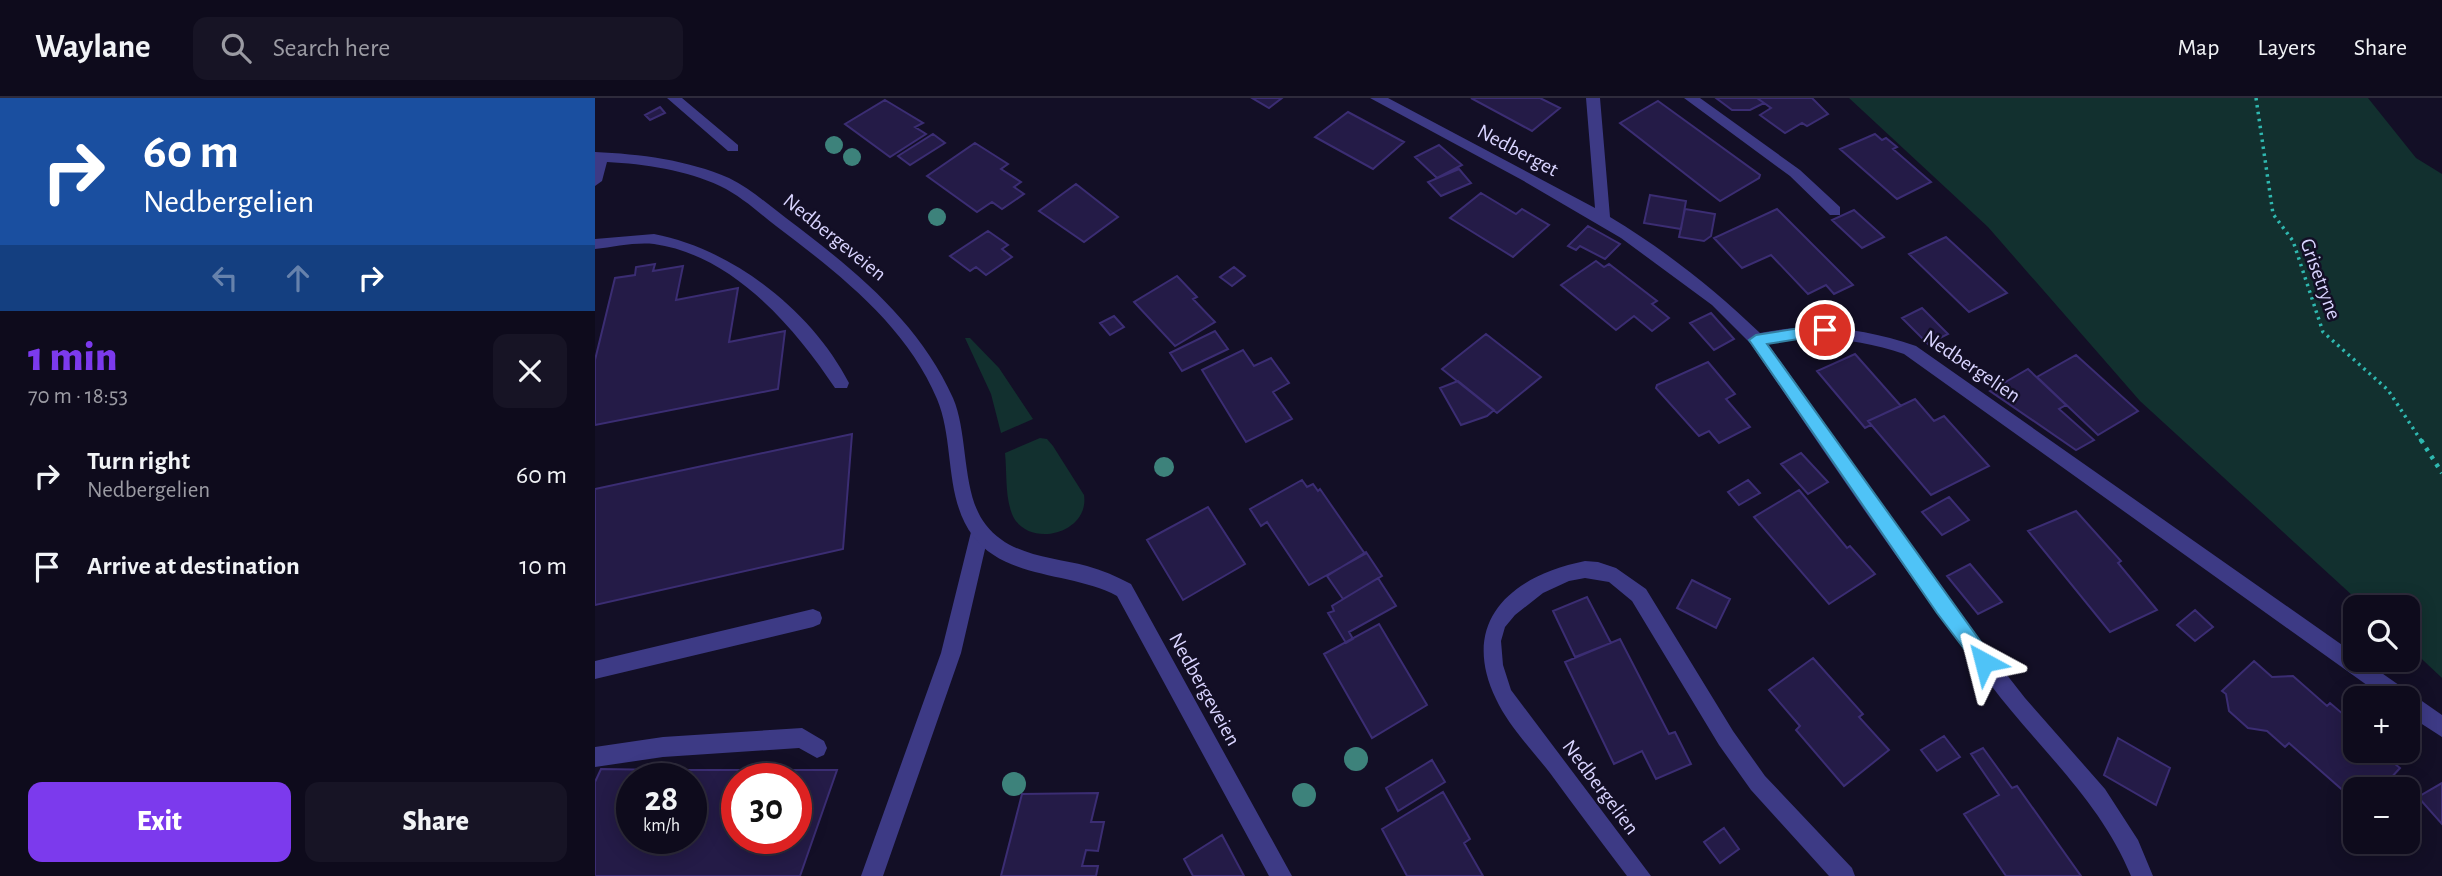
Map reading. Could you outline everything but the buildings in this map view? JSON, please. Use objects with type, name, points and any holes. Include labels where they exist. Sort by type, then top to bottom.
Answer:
[{"type":"street","points":[[674,98],[733,148]]},
{"type":"street","name":"Nedberget","points":[[1377,98],[1603,218],[1735,317],[1756,340]]},
{"type":"street","points":[[1593,98],[1603,218]]},
{"type":"street","points":[[1691,98],[1795,173],[1835,211]]},
{"type":"street","name":"Nedbergeveien","points":[[595,181],[598,157],[663,164],[721,180],[838,264],[880,304],[919,349],[946,401],[969,510],[979,532],[1020,561],[1105,577],[1124,590],[1281,876]]},
{"type":"street","points":[[595,244],[655,239],[715,257],[759,289],[820,349],[841,383]]},
{"type":"street","name":"Nedbergelien","points":[[1756,340],[1825,330],[1879,339],[1910,350],[2384,686]]},
{"type":"street","points":[[1756,340],[1943,608],[2012,697],[2102,799],[2142,876]]},
{"type":"street","points":[[872,876],[951,653],[979,532]]},
{"type":"street","name":"Nedbergelien","points":[[1640,876],[1504,696],[1493,669],[1493,632],[1515,602],[1560,574],[1596,570],[1624,580],[1639,594],[1726,738],[1758,783],[1844,876]]},
{"type":"street","points":[[595,670],[813,618]]},
{"type":"street","points":[[2420,711],[2442,727]]},
{"type":"street","points":[[595,757],[663,747],[802,738],[817,748]]},
{"type":"path","name":"Grisetryne","points":[[2256,98],[2273,214],[2293,241],[2323,332],[2388,390],[2442,473]]},
{"type":"green space","points":[[1849,98],[2368,98],[2416,158],[2442,174],[2442,678],[2420,657],[2420,595],[2352,595],[2140,401],[1988,227]]},
{"type":"green space","points":[[965,338],[970,338],[999,368],[1033,419],[1001,433],[991,394]]},
{"type":"green space","points":[[1040,438],[1047,439],[1053,446],[1084,495],[1083,508],[1077,519],[1068,528],[1056,533],[1030,532],[1020,525],[1012,514],[1007,492],[1005,453]]},
{"type":"route","points":[[1825,330],[1756,340],[1943,608],[1984,662]]}]
